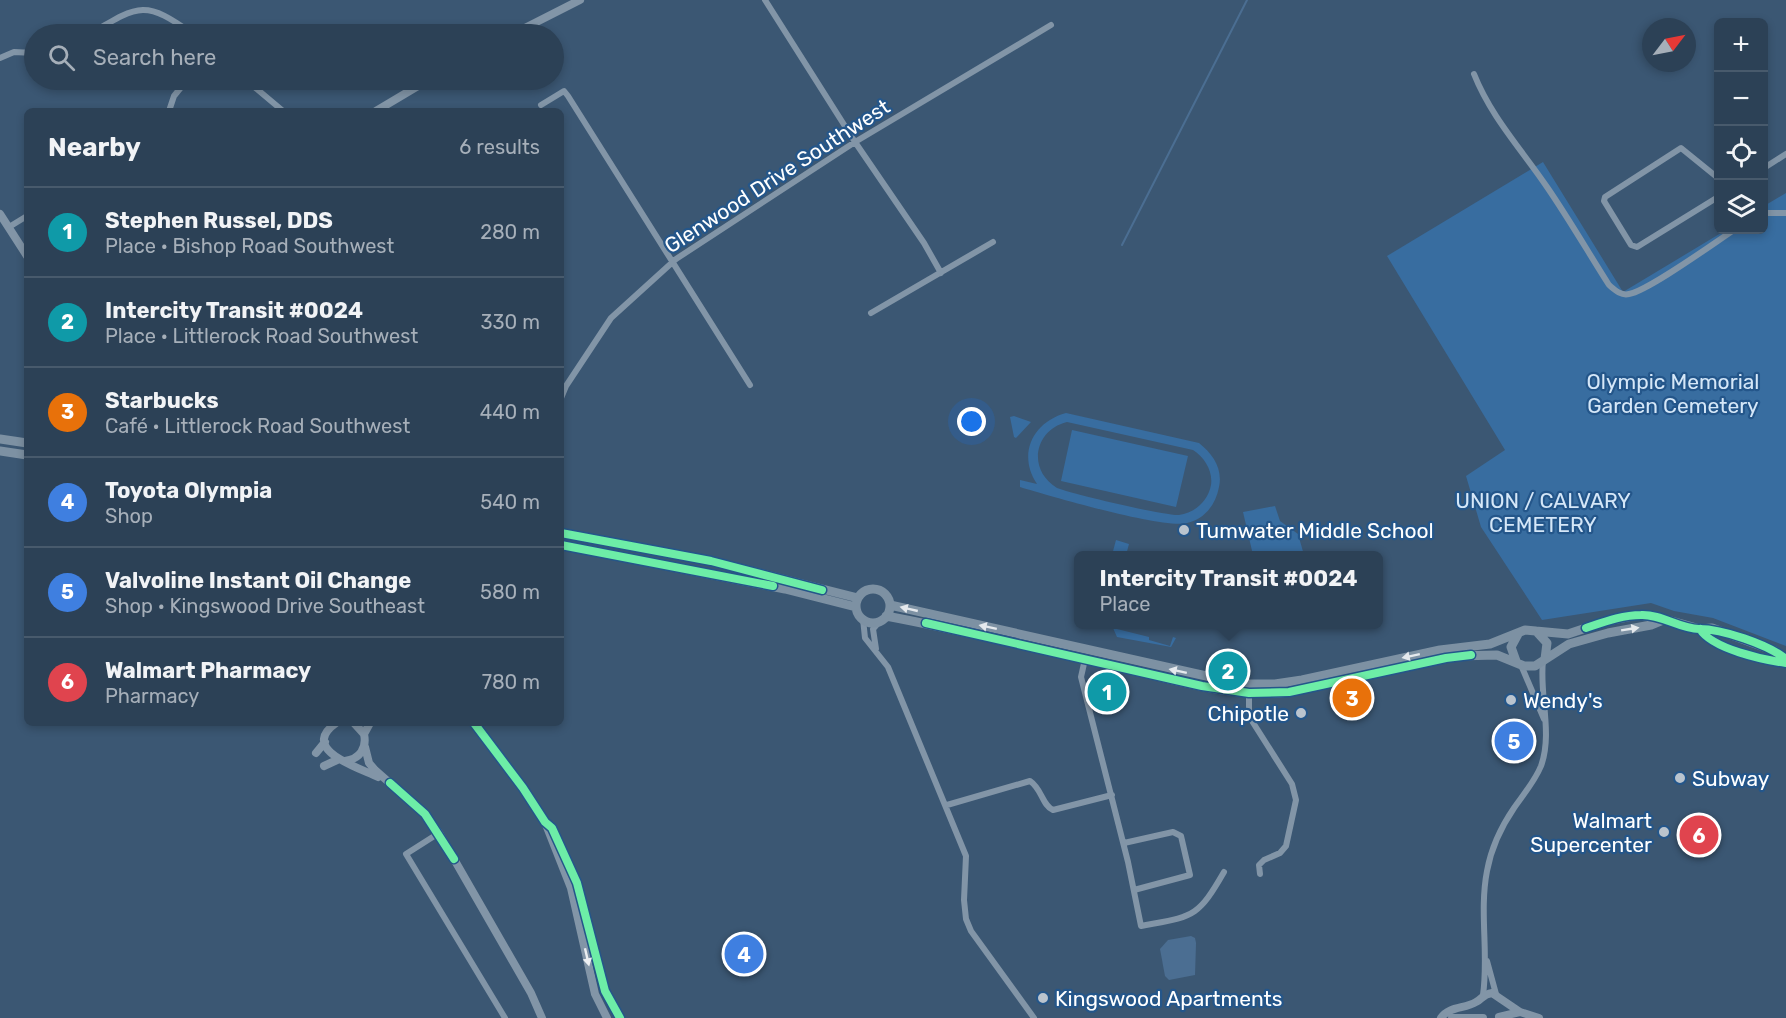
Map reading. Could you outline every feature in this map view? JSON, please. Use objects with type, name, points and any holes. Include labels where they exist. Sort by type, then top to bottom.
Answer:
[{"type":"main road","points":[[0,439],[24,443]]},
{"type":"main road","points":[[0,451],[24,455]]},
{"type":"main road","points":[[564,534],[711,561],[857,602]]},
{"type":"main road","points":[[564,546],[857,602]]},
{"type":"main road","points":[[857,602],[866,590],[876,589],[886,595],[890,605],[883,619]]},
{"type":"main road","points":[[857,602],[863,620],[883,619],[946,627],[1202,686],[1249,693],[1289,692],[1458,656],[1497,655],[1529,667],[1580,640],[1651,626],[1663,620]]},
{"type":"main road","points":[[890,605],[1211,679],[1255,685],[1287,683],[1440,650],[1490,644],[1520,632],[1568,634],[1607,621],[1637,615],[1650,615],[1700,629],[1712,628],[1775,651],[1786,661]]},
{"type":"main road","points":[[1536,631],[1547,643],[1544,660]]},
{"type":"main road","points":[[1519,664],[1511,647],[1520,632]]},
{"type":"street","points":[[533,24],[580,0]]},
{"type":"street","points":[[765,0],[855,142],[924,243],[941,273]]},
{"type":"street","points":[[107,24],[129,11],[150,6],[169,14],[181,24]]},
{"type":"street","name":"Glenwood Drive Southwest","points":[[564,391],[611,318],[672,262],[855,142],[1051,25]]},
{"type":"street","points":[[0,58],[14,52],[24,52]]},
{"type":"street","points":[[1474,74],[1482,94],[1498,120],[1546,186],[1609,285],[1617,293],[1629,295],[1647,286],[1728,234]]},
{"type":"street","points":[[170,108],[179,90]]},
{"type":"street","points":[[258,90],[279,108]]},
{"type":"street","points":[[381,108],[411,90]]},
{"type":"street","points":[[541,105],[564,91],[750,385]]},
{"type":"street","points":[[1714,174],[1681,148],[1605,197],[1604,201],[1631,245],[1637,247],[1714,199]]},
{"type":"street","points":[[1768,165],[1786,154]]},
{"type":"street","points":[[1768,213],[1786,213]]},
{"type":"street","points":[[0,214],[24,251]]},
{"type":"street","points":[[9,227],[24,218]]},
{"type":"street","points":[[871,313],[993,242]]},
{"type":"street","points":[[876,650],[873,629],[883,619]]},
{"type":"street","points":[[863,620],[865,638],[888,667],[947,805],[967,860],[966,919],[988,957],[1034,1018]]},
{"type":"street","points":[[1085,659],[1081,677],[1124,843],[1141,926],[1190,916],[1206,904],[1224,872]]},
{"type":"street","points":[[1483,1018],[1478,1011],[1487,961],[1485,892],[1487,871],[1503,825],[1541,765],[1546,735],[1541,680],[1544,660]]},
{"type":"street","points":[[1519,664],[1544,720]]},
{"type":"street","points":[[1249,693],[1249,711],[1252,721],[1292,784],[1296,800],[1286,846],[1280,853],[1264,860],[1259,865],[1260,874]]},
{"type":"street","points":[[316,753],[325,742],[326,726]]},
{"type":"street","points":[[327,732],[333,726]]},
{"type":"street","points":[[357,726],[364,734]]},
{"type":"street","points":[[368,726],[364,734],[364,747],[369,763],[425,814],[439,833],[531,993],[542,1018]]},
{"type":"street","points":[[476,726],[524,788],[545,822],[552,828],[577,883],[605,991],[620,1018]]},
{"type":"street","points":[[325,742],[328,751],[340,760],[390,783]]},
{"type":"street","points":[[324,766],[340,760],[357,758],[364,747]]},
{"type":"street","points":[[947,805],[1030,781],[1037,785],[1046,805],[1053,810],[1112,795]]},
{"type":"street","points":[[545,822],[546,830],[571,888],[596,994],[607,1018]]},
{"type":"street","points":[[1124,843],[1173,832],[1181,836],[1188,858],[1190,875],[1134,890]]},
{"type":"street","points":[[439,833],[406,854],[505,1018]]},
{"type":"street","points":[[1487,961],[1504,1009],[1498,1017]]},
{"type":"street","points":[[1441,1018],[1450,1010],[1481,998],[1499,997],[1520,1012],[1539,1018]]},
{"type":"street","points":[[1498,1017],[1520,1012]]},
{"type":"street","points":[[1452,1018],[1483,1018]]},
{"type":"green space","name":"Olympic Memorial Garden Cemetery","points":[[1543,162],[1623,292],[1719,234],[1768,234],[1768,204],[1786,193],[1786,646],[1713,618],[1674,611],[1651,603],[1542,620],[1481,527],[1466,476],[1505,450],[1387,256]]},
{"type":"green space","points":[[1066,413],[1199,443],[1213,457],[1220,474],[1218,493],[1209,510],[1193,521],[1174,524],[1105,511],[1020,487],[1020,480],[1037,484],[1028,462],[1029,451],[1037,432],[1054,417]],"holes":[[[1067,422],[1193,450],[1207,465],[1211,475],[1211,485],[1200,505],[1190,512],[1179,515],[1118,504],[1057,488],[1047,480],[1038,461],[1038,451],[1047,433]]]},
{"type":"green space","points":[[1014,416],[1031,422],[1016,438],[1010,417]]},
{"type":"green space","points":[[1072,430],[1188,456],[1176,507],[1061,481]]},
{"type":"green space","points":[[1275,506],[1280,521],[1298,534],[1303,551],[1252,551],[1243,512]]},
{"type":"green space","points":[[1116,540],[1129,544],[1127,551],[1113,551]]},
{"type":"green space","points":[[1113,629],[1149,637],[1149,640],[1170,646],[1173,637],[1176,638],[1171,647],[1117,637]]},
{"type":"shaded area","points":[[1191,936],[1195,938],[1196,943],[1195,975],[1169,980],[1165,976],[1160,949],[1168,940]]},
{"type":"waterway","points":[[1122,245],[1247,0]]},
{"type":"cycle path","points":[[564,534],[711,561],[822,590]]},
{"type":"cycle path","points":[[564,546],[773,586]]},
{"type":"cycle path","points":[[1586,628],[1634,615],[1648,615],[1685,627],[1744,638],[1786,659]]},
{"type":"cycle path","points":[[926,623],[1202,686],[1249,693],[1289,692],[1446,658],[1471,655]]},
{"type":"cycle path","points":[[1700,629],[1706,636],[1727,648],[1786,663]]},
{"type":"cycle path","points":[[476,726],[523,788],[545,822],[552,828],[577,883],[605,991],[620,1018]]},
{"type":"cycle path","points":[[390,783],[425,814],[454,859]]},
{"type":"place","name":"Tumwater Middle School","points":[[1184,530]]},
{"type":"place","name":"Intercity Transit #0024","points":[[1228,671]]},
{"type":"place","name":"Stephen Russel, DDS","points":[[1107,692]]},
{"type":"place","name":"Starbucks","points":[[1352,698]]},
{"type":"place","name":"Wendy's","points":[[1511,700]]},
{"type":"place","name":"Chipotle","points":[[1301,713]]},
{"type":"place","name":"Valvoline Instant Oil Change","points":[[1514,741]]},
{"type":"place","name":"Subway","points":[[1680,778]]},
{"type":"place","name":"Walmart Supercenter","points":[[1664,832]]},
{"type":"place","name":"Walmart Pharmacy","points":[[1699,835]]},
{"type":"place","name":"Toyota Olympia","points":[[744,954]]},
{"type":"place","name":"Kingswood Apartments","points":[[1043,998]]},
{"type":"park label","name":"UNION / CALVARY CEMETERY","points":[[1543,512]]}]
